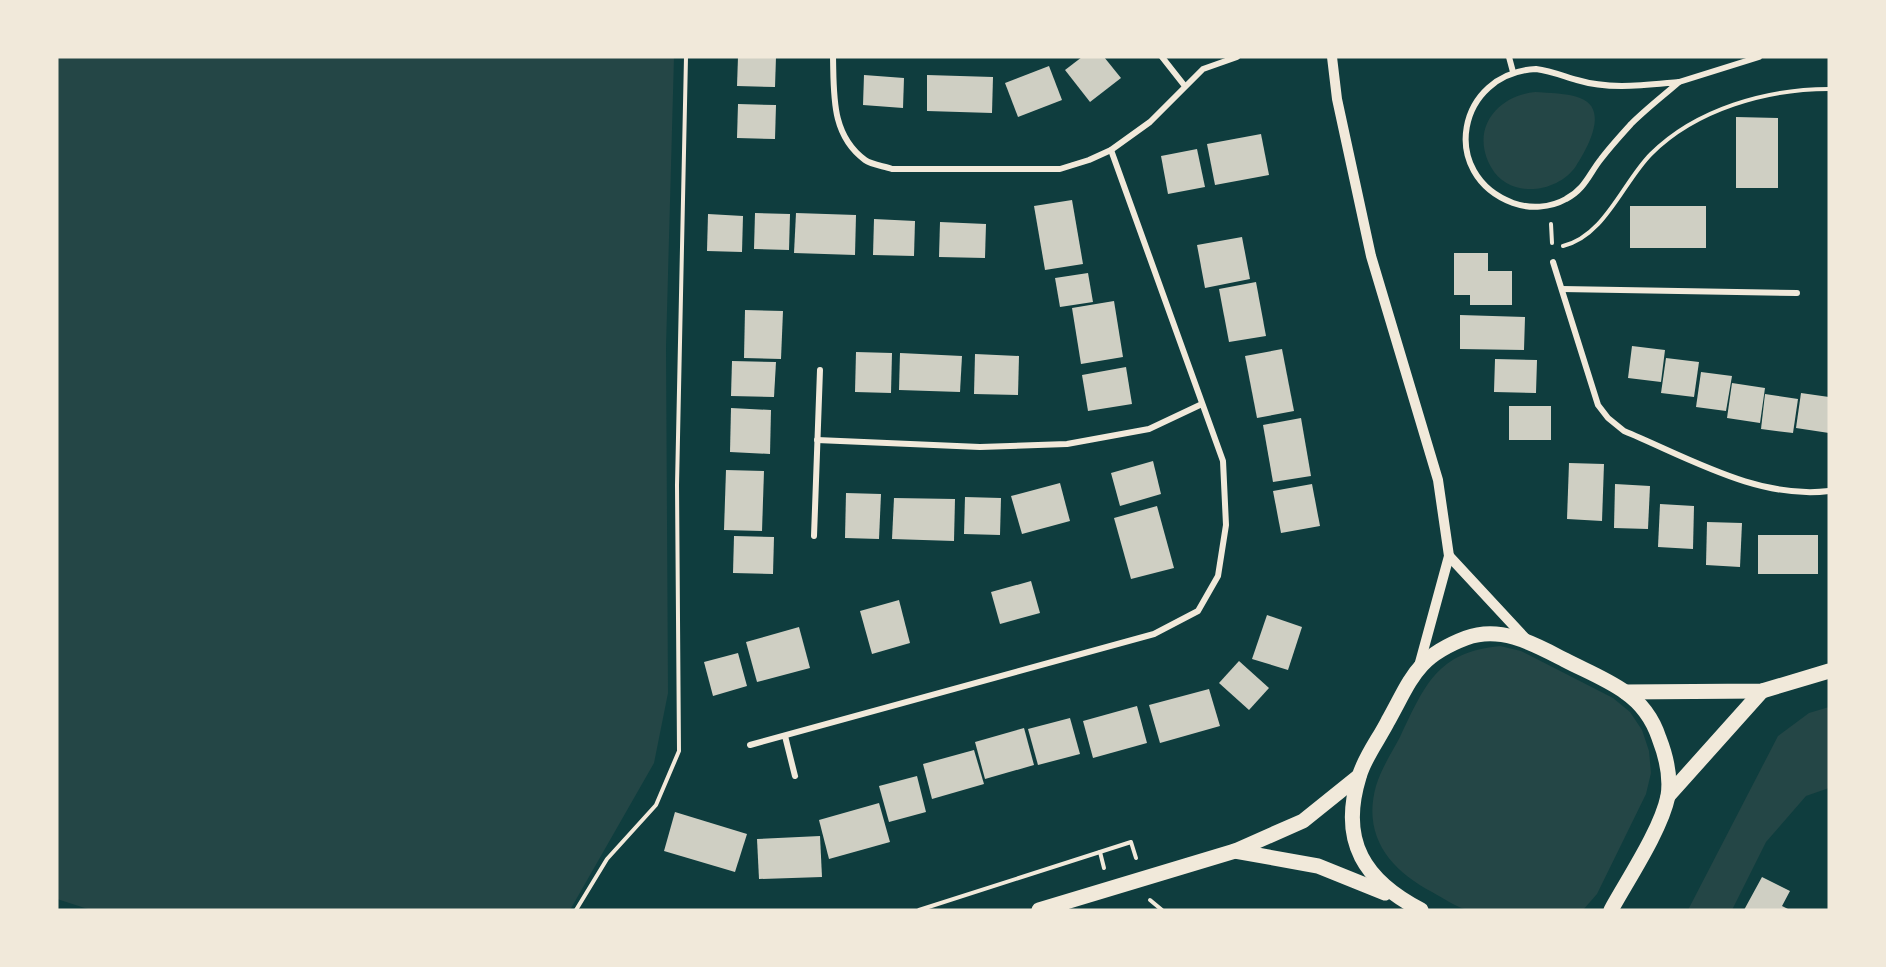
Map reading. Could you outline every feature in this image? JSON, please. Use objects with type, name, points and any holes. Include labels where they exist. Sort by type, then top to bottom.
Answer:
[{"type":"main road","points":[[1394,896],[1374,879],[1360,857],[1355,836],[1353,805],[1359,776],[1419,666],[1442,648],[1469,637],[1495,633],[1527,640],[1625,692],[1654,724],[1669,776],[1668,796],[1661,817],[1611,910]]},
{"type":"main road","points":[[1625,692],[1762,691],[1829,671]]},
{"type":"main road","points":[[1668,796],[1762,691]]},
{"type":"main road","points":[[1040,910],[1235,851],[1303,822],[1359,776]]},
{"type":"main road","points":[[1235,851],[1318,866],[1394,896],[1421,910]]},
{"type":"street","points":[[834,57],[834,103],[838,124],[848,142],[866,161],[892,169],[1060,169],[1111,150],[1150,122],[1184,85],[1203,69],[1237,57]]},
{"type":"street","points":[[1162,57],[1184,85]]},
{"type":"street","points":[[1332,57],[1337,99],[1371,256],[1438,480],[1449,556],[1419,666]]},
{"type":"street","points":[[1509,57],[1513,72]]},
{"type":"street","points":[[1679,82],[1633,122],[1600,160],[1592,177],[1580,191],[1550,205],[1521,206],[1501,198],[1479,178],[1467,152],[1466,128],[1475,103],[1491,84],[1513,72],[1536,69],[1558,73],[1577,80],[1625,87],[1679,82],[1759,57]]},
{"type":"street","points":[[750,745],[1154,634],[1198,610],[1218,576],[1226,525],[1223,461],[1111,150]]},
{"type":"street","points":[[1553,262],[1598,405],[1608,418],[1624,430],[1756,486],[1797,494],[1829,491]]},
{"type":"street","points":[[1562,289],[1797,293]]},
{"type":"street","points":[[814,536],[820,370]]},
{"type":"street","points":[[817,440],[980,447],[1067,444],[1149,429],[1202,404]]},
{"type":"street","points":[[1449,556],[1527,640]]},
{"type":"street","points":[[785,736],[795,776]]},
{"type":"path","points":[[576,910],[607,859],[656,806],[679,751],[676,485],[686,57]]},
{"type":"path","points":[[1550,205],[1552,248],[1569,244],[1592,230],[1651,154],[1696,120],[1743,102],[1810,89],[1829,89]]},
{"type":"path","points":[[920,910],[1100,852]]},
{"type":"shaded area","points":[[57,57],[674,57],[666,347],[668,693],[654,763],[570,910],[91,910],[57,899]]},
{"type":"shaded area","points":[[1535,92],[1564,94],[1580,98],[1589,103],[1594,111],[1595,120],[1590,140],[1576,166],[1568,175],[1546,187],[1521,188],[1509,185],[1499,178],[1491,167],[1485,153],[1485,128],[1490,117],[1509,100]]},
{"type":"shaded area","points":[[1500,646],[1521,651],[1613,698],[1630,712],[1642,730],[1649,751],[1651,773],[1646,794],[1597,894],[1583,910],[1478,911],[1464,909],[1417,883],[1404,873],[1392,862],[1376,836],[1373,804],[1376,786],[1426,687],[1436,674],[1461,655]]},
{"type":"shaded area","points":[[1829,707],[1829,788],[1806,796],[1766,842],[1732,910],[1688,910],[1778,736],[1809,713]]},
{"type":"building","points":[[738,57],[776,57],[775,87],[737,86]]},
{"type":"building","points":[[1082,57],[1104,57],[1121,78],[1090,102],[1065,70]]},
{"type":"building","points":[[1049,66],[1062,100],[1018,117],[1005,83]]},
{"type":"building","points":[[864,75],[904,78],[903,108],[863,105]]},
{"type":"building","points":[[927,75],[993,77],[992,113],[927,111]]},
{"type":"building","points":[[738,104],[776,105],[775,139],[737,138]]},
{"type":"building","points":[[1736,117],[1778,118],[1778,188],[1736,188]]},
{"type":"building","points":[[1261,134],[1269,175],[1215,185],[1207,144]]},
{"type":"building","points":[[1197,149],[1205,187],[1168,194],[1161,156]]},
{"type":"building","points":[[1072,200],[1083,264],[1045,270],[1034,206]]},
{"type":"building","points":[[1630,206],[1706,206],[1706,248],[1630,248]]},
{"type":"building","points":[[755,213],[790,214],[789,250],[754,249]]},
{"type":"building","points":[[796,213],[856,215],[855,255],[794,253]]},
{"type":"building","points":[[708,214],[743,216],[742,252],[707,251]]},
{"type":"building","points":[[874,219],[915,221],[914,256],[873,255]]},
{"type":"building","points":[[940,222],[986,224],[985,258],[939,257]]},
{"type":"building","points":[[1242,237],[1250,279],[1205,288],[1197,245]]},
{"type":"building","points":[[1454,253],[1488,253],[1488,271],[1512,271],[1512,305],[1470,305],[1470,295],[1454,295]]},
{"type":"building","points":[[1088,273],[1093,302],[1060,307],[1055,278]]},
{"type":"building","points":[[1256,282],[1266,336],[1229,342],[1219,289]]},
{"type":"building","points":[[1114,301],[1123,357],[1081,364],[1072,308]]},
{"type":"building","points":[[745,310],[783,311],[781,359],[744,358]]},
{"type":"building","points":[[1460,315],[1525,317],[1524,350],[1460,349]]},
{"type":"building","points":[[1632,346],[1665,350],[1661,382],[1628,378]]},
{"type":"building","points":[[1282,349],[1294,411],[1257,418],[1245,356]]},
{"type":"building","points":[[856,352],[892,353],[891,393],[855,392]]},
{"type":"building","points":[[900,353],[962,356],[960,392],[899,390]]},
{"type":"building","points":[[975,354],[1019,356],[1018,395],[974,394]]},
{"type":"building","points":[[1666,358],[1699,362],[1694,397],[1661,393]]},
{"type":"building","points":[[1495,359],[1537,360],[1536,393],[1494,392]]},
{"type":"building","points":[[732,361],[776,362],[774,397],[731,396]]},
{"type":"building","points":[[1126,367],[1132,404],[1088,411],[1082,375]]},
{"type":"building","points":[[1701,372],[1732,376],[1726,411],[1696,407]]},
{"type":"building","points":[[1732,383],[1765,388],[1760,423],[1727,418]]},
{"type":"building","points":[[1801,393],[1829,397],[1829,433],[1796,428]]},
{"type":"building","points":[[1765,394],[1798,399],[1793,433],[1761,429]]},
{"type":"building","points":[[1509,406],[1551,406],[1551,440],[1509,440]]},
{"type":"building","points":[[731,408],[771,410],[770,454],[730,452]]},
{"type":"building","points":[[1301,418],[1311,476],[1273,482],[1263,425]]},
{"type":"building","points":[[1153,461],[1161,494],[1120,506],[1111,473]]},
{"type":"building","points":[[1569,463],[1604,464],[1602,521],[1567,519]]},
{"type":"building","points":[[726,470],[764,471],[762,531],[724,530]]},
{"type":"building","points":[[1060,483],[1070,521],[1022,534],[1011,496]]},
{"type":"building","points":[[1312,484],[1320,526],[1281,533],[1273,491]]},
{"type":"building","points":[[1615,484],[1650,486],[1648,529],[1614,528]]},
{"type":"building","points":[[846,493],[881,494],[879,539],[845,538]]},
{"type":"building","points":[[965,497],[1001,498],[1000,535],[964,534]]},
{"type":"building","points":[[894,498],[955,499],[954,541],[892,539]]},
{"type":"building","points":[[1660,504],[1694,506],[1693,549],[1658,547]]},
{"type":"building","points":[[1157,506],[1174,568],[1131,579],[1114,518]]},
{"type":"building","points":[[1707,522],[1742,523],[1740,567],[1706,565]]},
{"type":"building","points":[[1758,535],[1818,535],[1818,574],[1758,574]]},
{"type":"building","points":[[734,536],[774,537],[773,574],[733,573]]},
{"type":"building","points":[[1031,581],[1040,613],[1000,624],[991,592]]},
{"type":"building","points":[[899,600],[910,643],[872,654],[860,611]]},
{"type":"building","points":[[1267,615],[1302,627],[1288,670],[1252,659]]},
{"type":"building","points":[[799,627],[810,668],[757,682],[746,642]]},
{"type":"building","points":[[738,653],[747,686],[713,696],[704,662]]},
{"type":"building","points":[[1239,661],[1269,688],[1249,710],[1219,683]]},
{"type":"building","points":[[1209,689],[1220,726],[1160,743],[1149,705]]},
{"type":"building","points":[[1137,706],[1147,743],[1093,758],[1083,721]]},
{"type":"building","points":[[1070,718],[1080,754],[1038,765],[1028,729]]},
{"type":"building","points":[[1024,728],[1034,765],[985,779],[975,742]]},
{"type":"building","points":[[974,750],[984,784],[932,799],[923,764]]},
{"type":"building","points":[[917,776],[926,812],[889,822],[879,786]]},
{"type":"building","points":[[879,803],[890,842],[829,859],[819,820]]},
{"type":"building","points":[[675,812],[747,834],[735,872],[664,851]]},
{"type":"building","points":[[820,836],[822,877],[759,879],[757,839]]},
{"type":"building","points":[[1762,877],[1790,891],[1782,906],[1790,910],[1744,910]]}]
